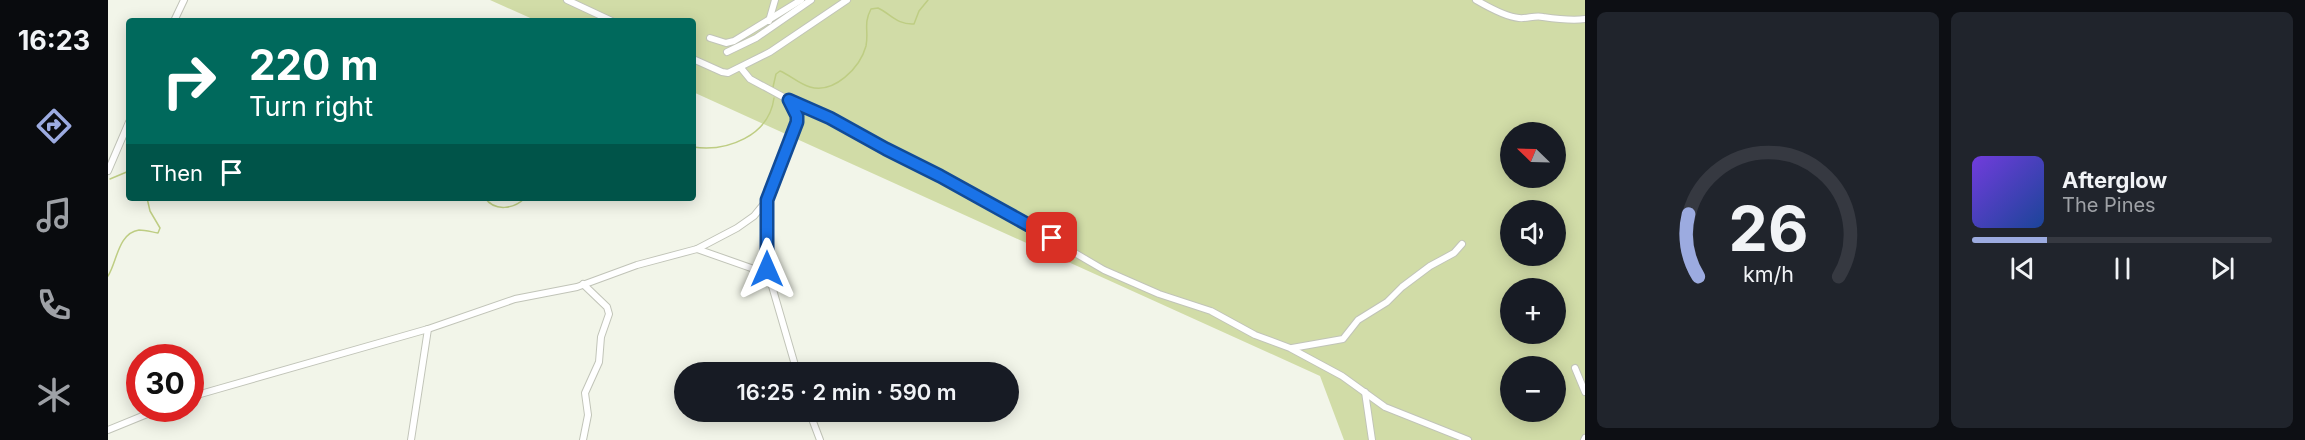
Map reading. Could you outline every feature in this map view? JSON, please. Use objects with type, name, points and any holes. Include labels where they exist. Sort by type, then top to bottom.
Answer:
[{"type":"street","points":[[175,18],[184,0]]},
{"type":"street","points":[[567,0],[606,18]]},
{"type":"street","points":[[769,21],[775,0]]},
{"type":"street","points":[[696,60],[722,72],[728,73],[741,68],[770,52],[847,0]]},
{"type":"street","points":[[1476,0],[1491,9],[1515,18],[1539,16],[1567,21],[1585,19]]},
{"type":"street","points":[[710,39],[726,44],[734,41],[803,1]]},
{"type":"street","points":[[727,52],[756,38],[803,1]]},
{"type":"street","points":[[741,68],[750,79],[948,180],[1032,226],[1058,244],[1104,270],[1159,294],[1211,311],[1255,335],[1290,348],[1342,376],[1396,413],[1468,440]]},
{"type":"street","points":[[204,393],[428,329],[515,299],[583,284],[637,265],[697,249],[737,228],[754,216],[767,200],[797,122],[797,116],[789,100]]},
{"type":"street","points":[[108,171],[126,129]]},
{"type":"street","points":[[767,200],[768,274],[794,362]]},
{"type":"street","points":[[1290,348],[1343,339],[1358,320],[1387,302],[1402,287],[1430,266],[1454,253],[1462,244]]},
{"type":"street","points":[[697,249],[768,274]]},
{"type":"street","points":[[583,284],[607,308],[609,314],[601,337],[599,362],[585,393],[588,415],[583,440]]},
{"type":"street","points":[[411,440],[428,329]]},
{"type":"street","points":[[1575,368],[1585,392]]},
{"type":"street","points":[[1365,392],[1372,440]]},
{"type":"street","points":[[108,430],[128,422]]},
{"type":"street","points":[[813,422],[820,440]]},
{"type":"green space","points":[[490,0],[1585,0],[1585,440],[1344,440],[1320,376],[696,93],[696,18],[530,18]]},
{"type":"waterway","points":[[773,87],[776,74],[780,71],[810,87],[828,87],[837,83],[852,70],[863,54],[867,41],[867,19],[871,9],[878,8],[899,21],[914,24],[919,11],[928,0]]},
{"type":"waterway","points":[[696,147],[719,147],[744,139],[764,122],[774,98]]},
{"type":"waterway","points":[[110,179],[126,172]]},
{"type":"waterway","points":[[108,276],[122,242],[127,236],[139,230],[158,233],[160,228],[150,211],[148,201]]},
{"type":"waterway","points":[[488,201],[499,207],[510,207],[522,201]]},
{"type":"route","points":[[767,269],[767,200],[797,122],[797,116],[789,100],[830,118],[984,199],[1052,238]]}]
